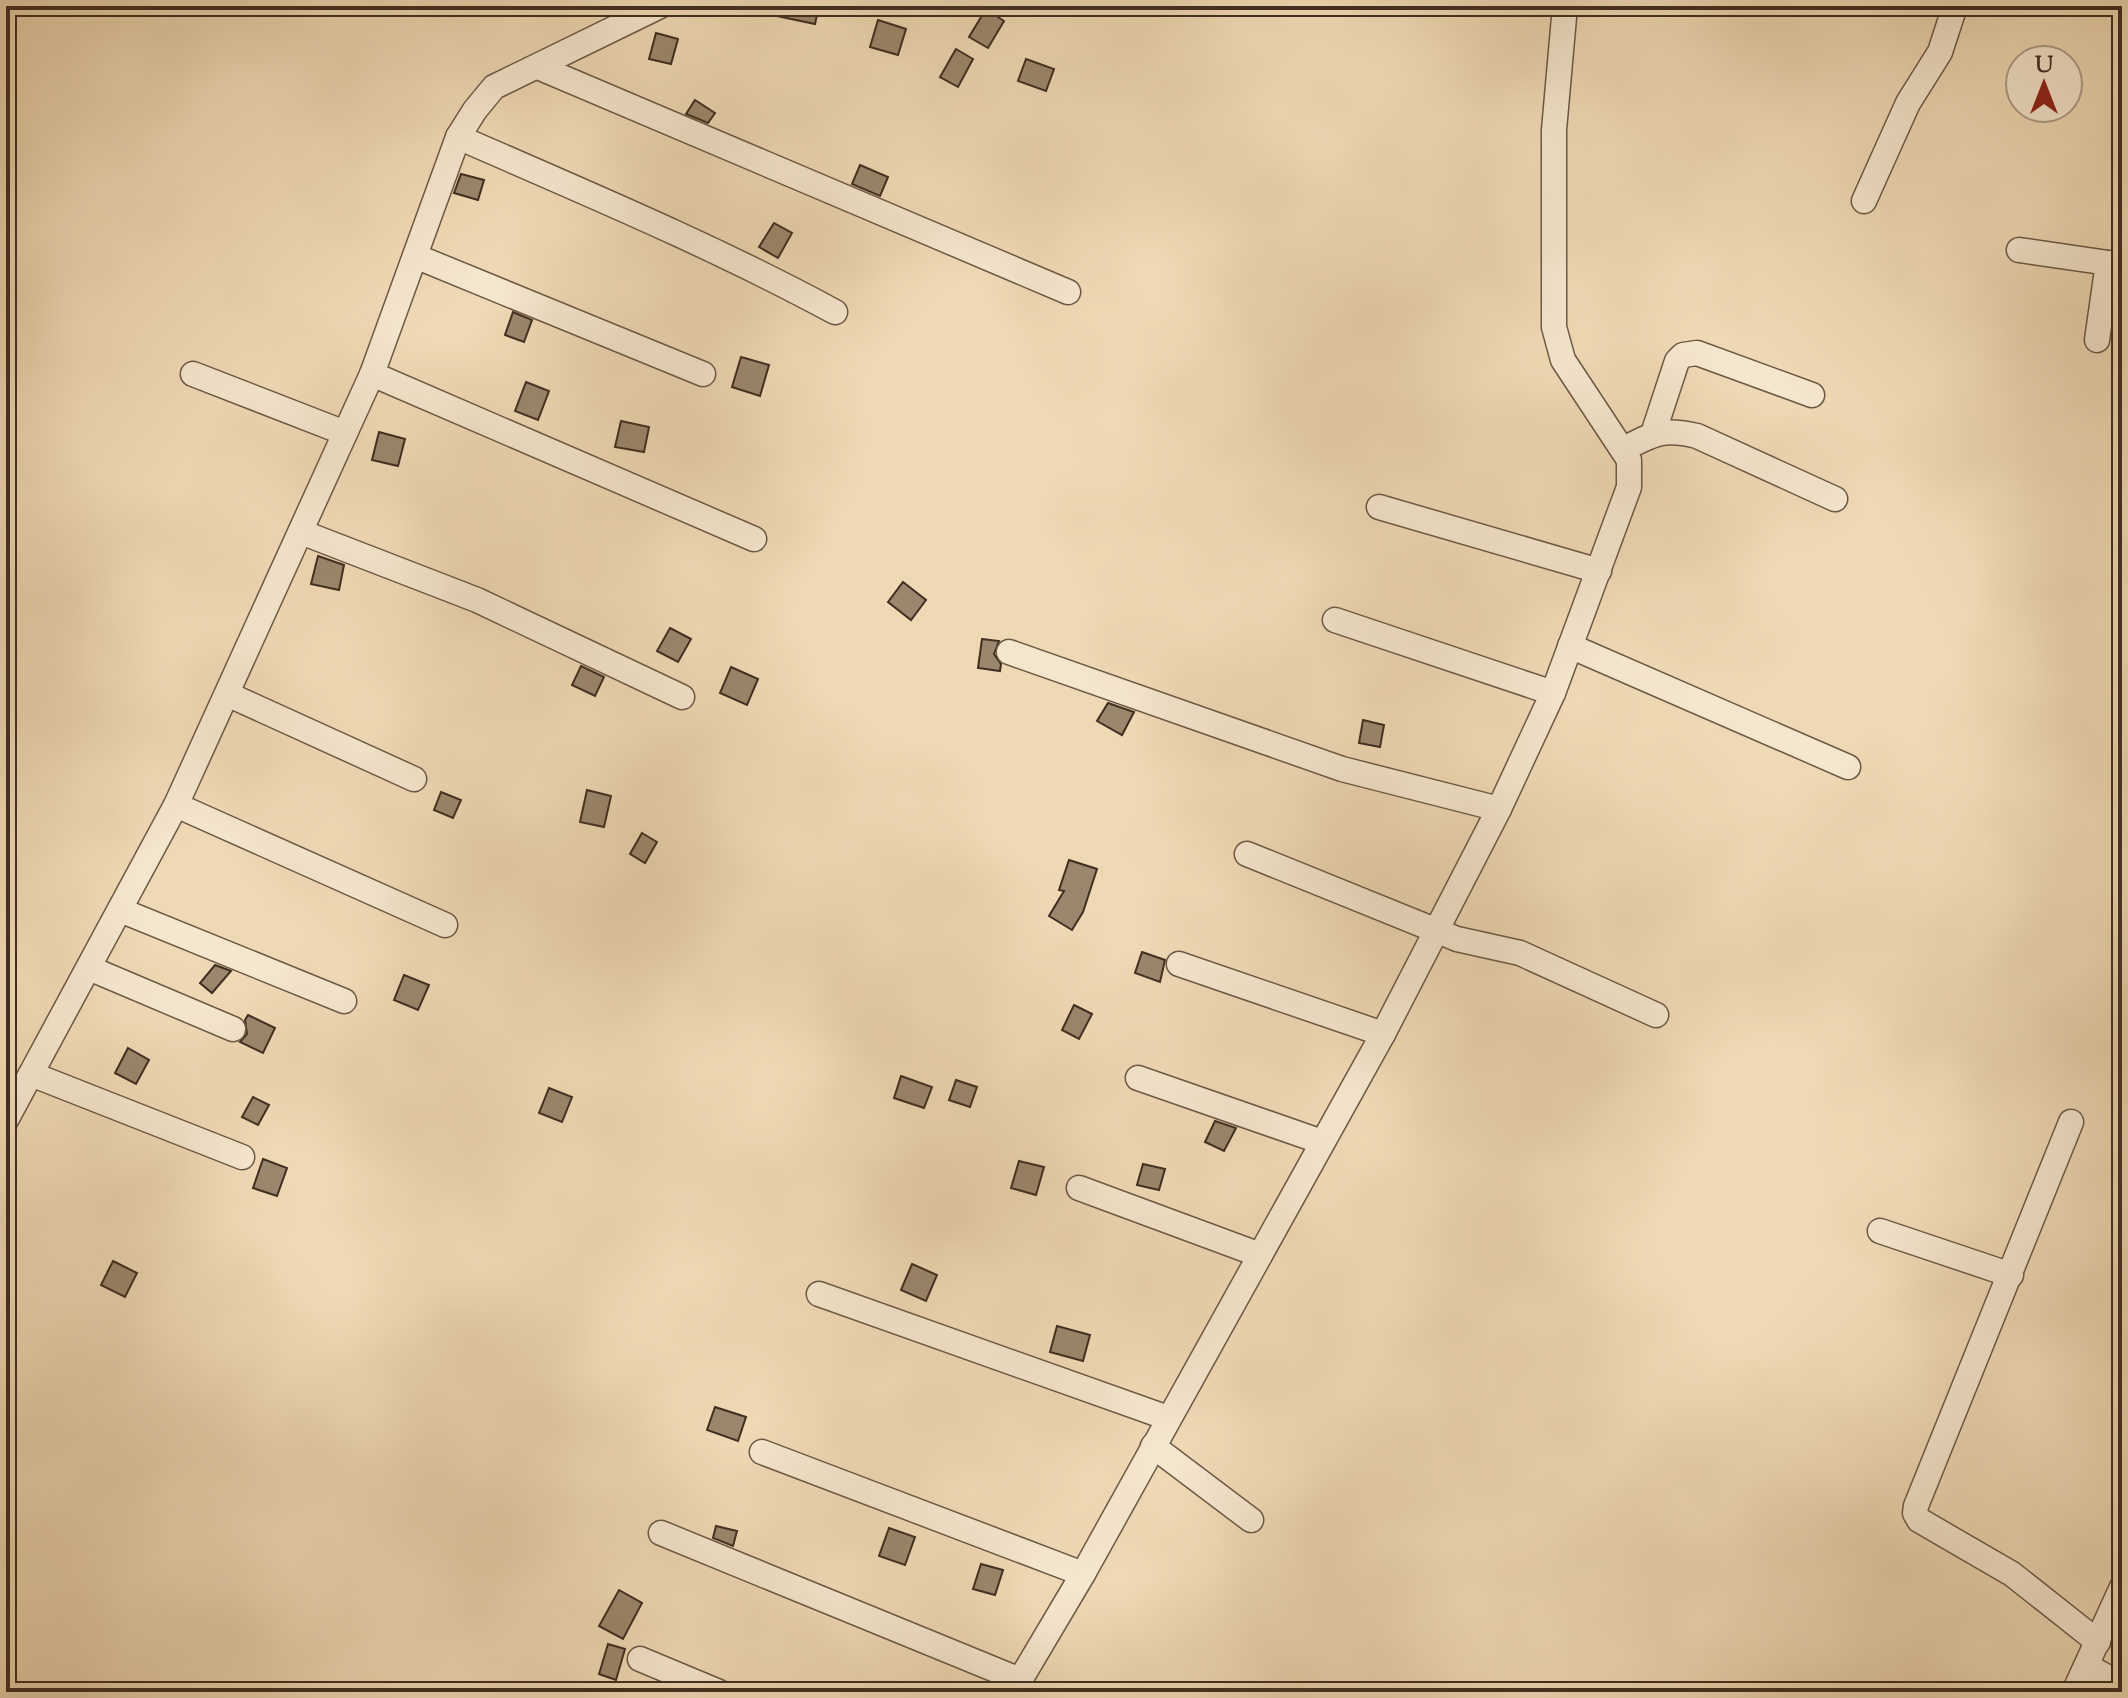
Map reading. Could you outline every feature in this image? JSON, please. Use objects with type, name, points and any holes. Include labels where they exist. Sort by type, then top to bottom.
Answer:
[{"type":"street","points":[[6,1120],[176,805],[372,374],[458,137],[494,87],[660,6]]},
{"type":"street","points":[[661,1533],[1016,1686],[1083,1574],[1383,1034],[1499,809],[1553,693],[1629,487],[1629,460],[1624,449],[1563,360],[1554,327],[1554,130],[1565,6]]},
{"type":"street","points":[[1864,201],[1908,103],[1940,52],[1955,6]]},
{"type":"street","points":[[538,67],[1068,292]]},
{"type":"street","points":[[458,137],[678,233],[759,271],[835,312]]},
{"type":"street","points":[[2019,250],[2115,264],[2097,340]]},
{"type":"street","points":[[415,256],[703,374]]},
{"type":"street","points":[[1653,434],[1677,361],[1689,353],[1697,353],[1812,395]]},
{"type":"street","points":[[193,374],[345,433]]},
{"type":"street","points":[[372,374],[754,539]]},
{"type":"street","points":[[1624,449],[1653,434],[1668,431],[1697,436],[1835,499]]},
{"type":"street","points":[[1379,507],[1599,571]]},
{"type":"street","points":[[301,532],[477,600],[682,697]]},
{"type":"street","points":[[1335,620],[1553,693]]},
{"type":"street","points":[[1570,646],[1848,767]]},
{"type":"street","points":[[1009,652],[1342,769],[1499,809]]},
{"type":"street","points":[[227,694],[414,779]]},
{"type":"street","points":[[176,805],[445,925]]},
{"type":"street","points":[[1247,854],[1435,930],[1469,942],[1520,953],[1656,1015]]},
{"type":"street","points":[[120,910],[344,1001]]},
{"type":"street","points":[[1179,964],[1383,1034]]},
{"type":"street","points":[[89,968],[233,1029]]},
{"type":"street","points":[[31,1074],[242,1157]]},
{"type":"street","points":[[1138,1078],[1322,1142]]},
{"type":"street","points":[[2071,1122],[1915,1513],[1919,1520],[2012,1574],[2098,1642]]},
{"type":"street","points":[[1079,1188],[1260,1255]]},
{"type":"street","points":[[1880,1231],[2011,1275]]},
{"type":"street","points":[[819,1294],[1168,1418]]},
{"type":"street","points":[[1153,1446],[1251,1520]]},
{"type":"street","points":[[762,1452],[1083,1574]]},
{"type":"street","points":[[2074,1692],[2122,1587]]},
{"type":"street","points":[[640,1659],[719,1692]]},
{"type":"street","points":[[2087,1666],[2122,1685]]},
{"type":"building","points":[[767,6],[819,6],[815,24],[767,14]]},
{"type":"building","points":[[986,9],[1004,21],[988,48],[969,37]]},
{"type":"building","points":[[878,20],[906,29],[898,55],[870,47]]},
{"type":"building","points":[[656,33],[678,39],[671,64],[649,59]]},
{"type":"building","points":[[956,49],[973,59],[958,87],[940,77]]},
{"type":"building","points":[[1026,59],[1054,69],[1046,91],[1018,81]]},
{"type":"building","points":[[695,100],[715,113],[708,123],[686,114]]},
{"type":"building","points":[[860,165],[888,177],[880,196],[852,184]]},
{"type":"building","points":[[461,174],[484,180],[478,200],[454,193]]},
{"type":"building","points":[[774,223],[792,233],[778,258],[759,247]]},
{"type":"building","points":[[513,312],[532,320],[524,342],[505,335]]},
{"type":"building","points":[[741,357],[769,365],[760,396],[732,387]]},
{"type":"building","points":[[526,382],[549,391],[538,420],[515,411]]},
{"type":"building","points":[[621,421],[649,427],[644,452],[615,447]]},
{"type":"building","points":[[379,432],[405,439],[398,466],[372,460]]},
{"type":"building","points":[[318,556],[344,565],[339,590],[311,584]]},
{"type":"building","points":[[903,582],[926,600],[911,620],[888,602]]},
{"type":"building","points":[[670,628],[691,639],[678,662],[657,651]]},
{"type":"building","points":[[982,639],[999,641],[994,654],[1001,664],[1000,671],[978,668]]},
{"type":"building","points":[[581,666],[604,677],[595,696],[572,685]]},
{"type":"building","points":[[731,667],[758,679],[747,705],[720,693]]},
{"type":"building","points":[[1108,703],[1134,712],[1122,735],[1097,721]]},
{"type":"building","points":[[1363,720],[1384,725],[1380,747],[1359,743]]},
{"type":"building","points":[[587,790],[611,796],[604,827],[580,822]]},
{"type":"building","points":[[441,792],[461,800],[453,818],[434,810]]},
{"type":"building","points":[[642,833],[657,842],[645,863],[630,854]]},
{"type":"building","points":[[1069,860],[1097,869],[1083,912],[1072,930],[1049,916],[1064,891],[1059,890]]},
{"type":"building","points":[[1142,952],[1165,960],[1160,982],[1135,973]]},
{"type":"building","points":[[215,965],[231,971],[212,993],[200,983]]},
{"type":"building","points":[[404,975],[429,985],[418,1010],[394,1000]]},
{"type":"building","points":[[1074,1005],[1092,1014],[1079,1039],[1062,1030]]},
{"type":"building","points":[[248,1015],[275,1028],[263,1053],[240,1042],[247,1034],[245,1020]]},
{"type":"building","points":[[128,1048],[149,1060],[136,1084],[115,1073]]},
{"type":"building","points":[[901,1076],[932,1087],[924,1108],[894,1098]]},
{"type":"building","points":[[956,1080],[977,1087],[970,1107],[949,1100]]},
{"type":"building","points":[[549,1088],[572,1097],[562,1122],[539,1113]]},
{"type":"building","points":[[253,1097],[269,1105],[258,1125],[242,1117]]},
{"type":"building","points":[[1215,1121],[1236,1128],[1224,1151],[1205,1142]]},
{"type":"building","points":[[263,1159],[287,1168],[277,1196],[253,1188]]},
{"type":"building","points":[[1019,1161],[1044,1167],[1036,1195],[1011,1188]]},
{"type":"building","points":[[1143,1164],[1165,1169],[1159,1190],[1137,1185]]},
{"type":"building","points":[[113,1261],[137,1273],[125,1297],[101,1285]]},
{"type":"building","points":[[912,1264],[937,1275],[926,1301],[901,1290]]},
{"type":"building","points":[[1057,1326],[1090,1335],[1083,1361],[1050,1352]]},
{"type":"building","points":[[715,1407],[746,1417],[738,1441],[707,1430]]},
{"type":"building","points":[[716,1526],[737,1531],[733,1546],[713,1538]]},
{"type":"building","points":[[889,1528],[915,1537],[905,1565],[879,1556]]},
{"type":"building","points":[[981,1564],[1003,1570],[995,1595],[973,1589]]},
{"type":"building","points":[[619,1590],[642,1603],[623,1639],[599,1626]]},
{"type":"building","points":[[608,1644],[625,1649],[616,1680],[599,1674]]}]
